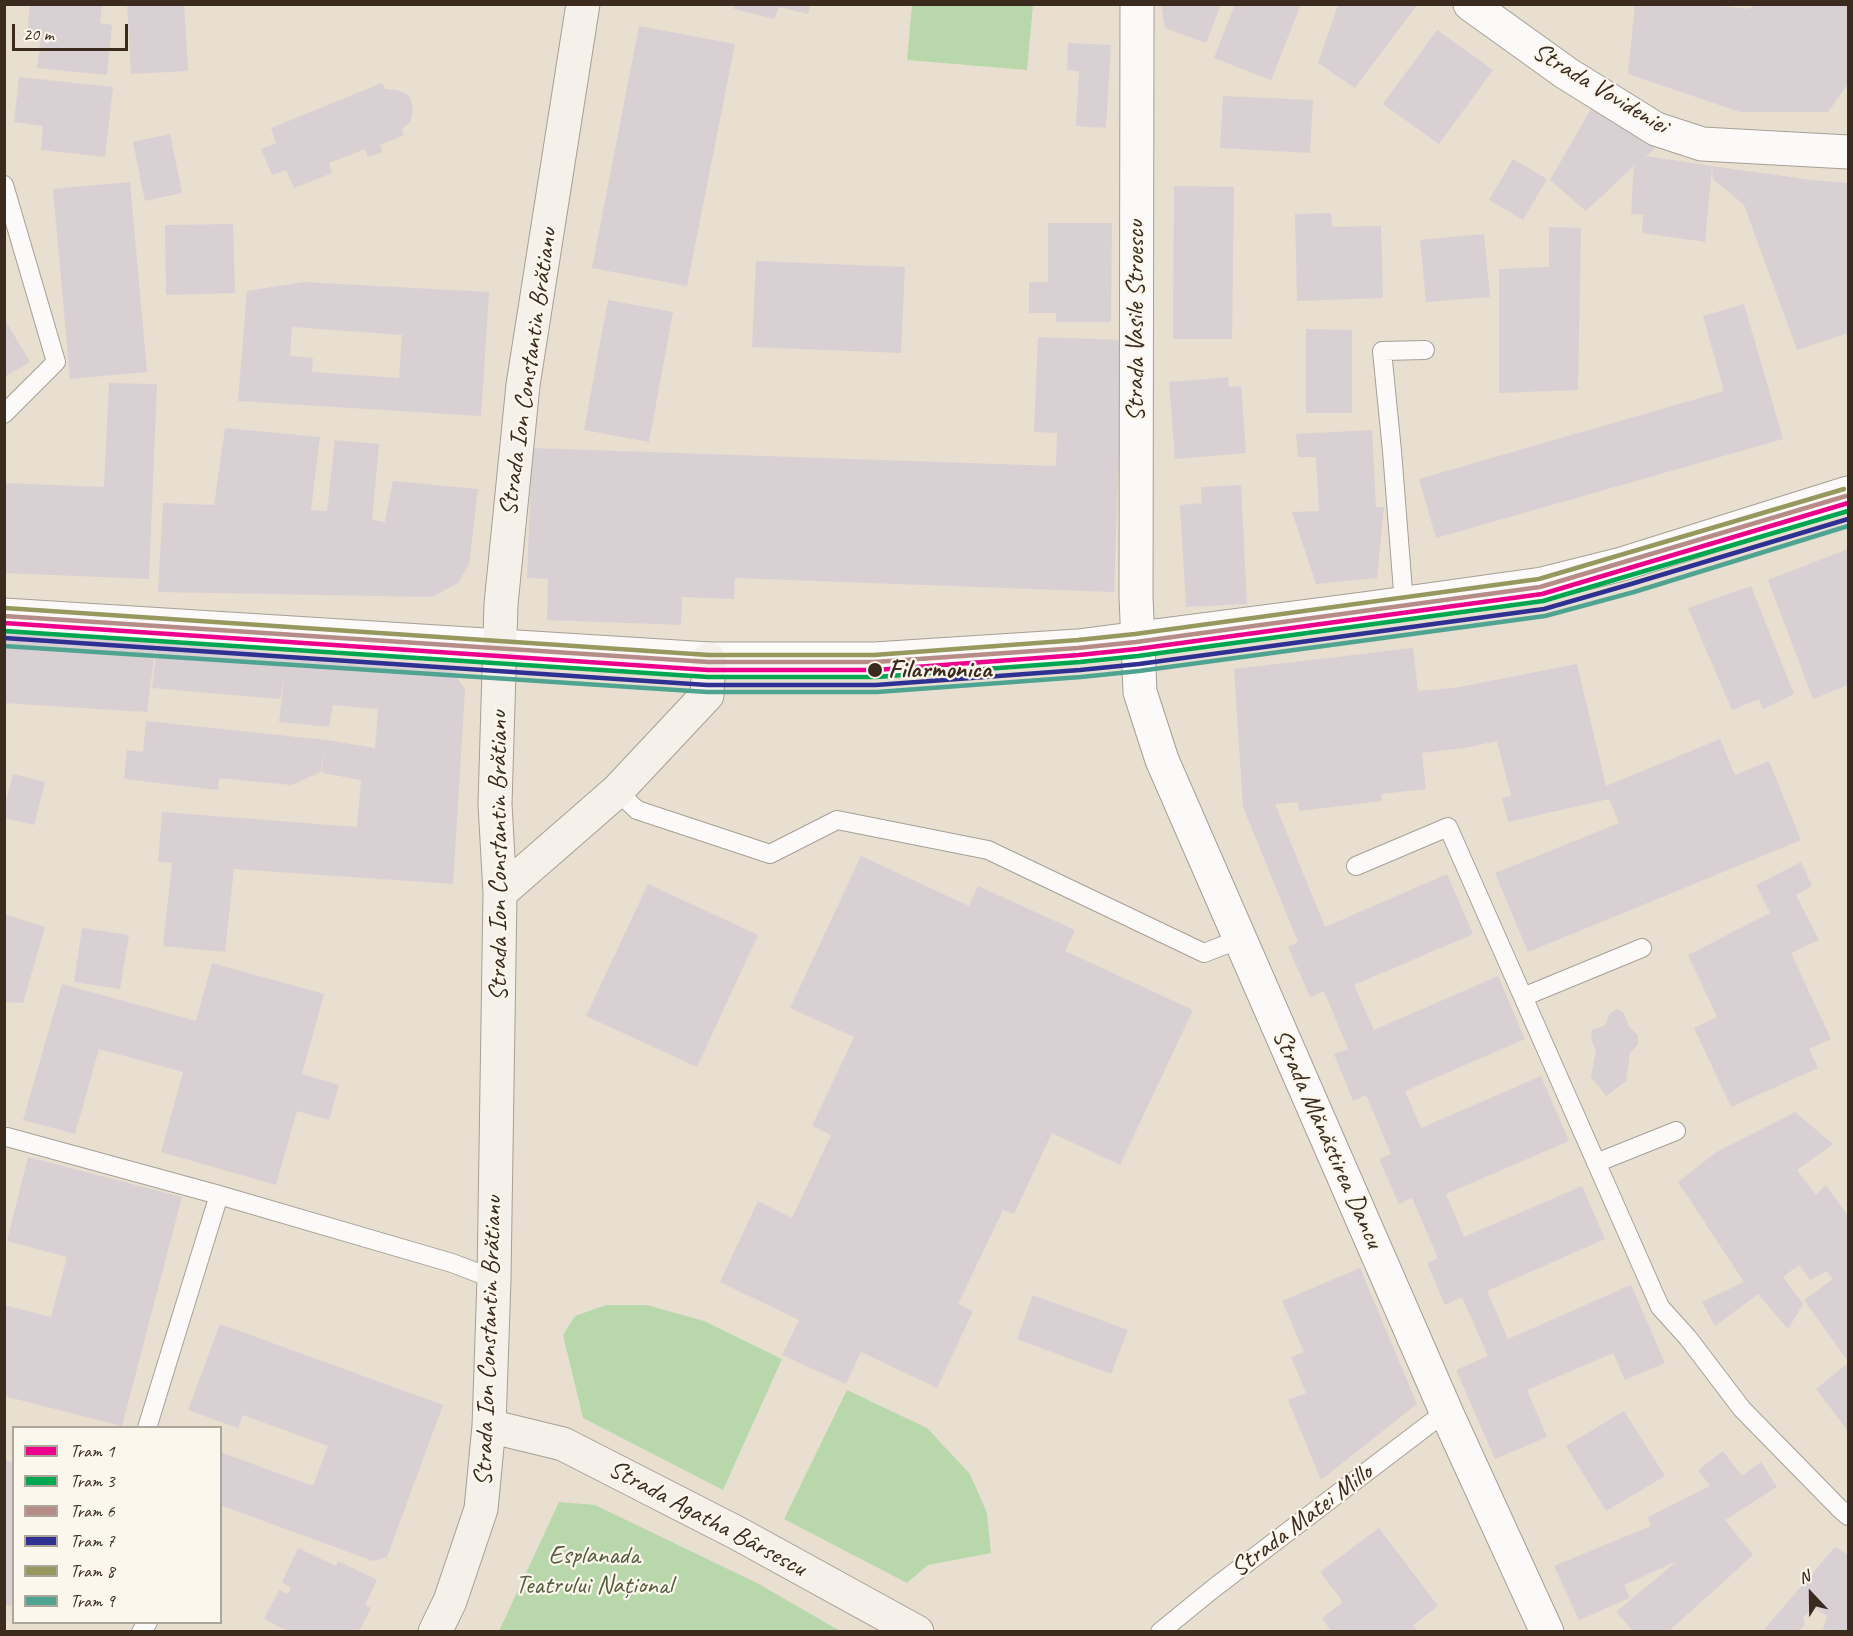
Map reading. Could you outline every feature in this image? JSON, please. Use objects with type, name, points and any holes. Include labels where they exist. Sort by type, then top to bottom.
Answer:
[{"type":"street","name":"Strada Ion Constantin Brătianu","points":[[435,1632],[450,1601],[482,1509],[489,1426],[494,1279],[500,893],[495,804],[501,604],[524,385],[583,4]]},
{"type":"street","name":"Strada Vasile Stroescu","points":[[1137,4],[1137,638]]},
{"type":"street","name":"Strada Vovideniei","points":[[1470,4],[1566,73],[1656,129],[1702,144],[1848,152]]},
{"type":"street","points":[[4,615],[709,659],[875,659],[1078,646],[1404,604],[1553,581],[1622,564],[1848,493]]},
{"type":"street","name":"Strada Mănăstirea Dancu","points":[[1137,638],[1140,692],[1162,760],[1448,1416],[1547,1632]]},
{"type":"street","points":[[500,893],[617,791],[707,695],[709,659]]},
{"type":"street","name":"Strada Agatha Bârsescu","points":[[489,1426],[564,1444],[737,1533],[917,1632]]},
{"type":"lane","points":[[4,185],[56,362],[4,414]]},
{"type":"lane","points":[[1404,604],[1382,351],[1425,350]]},
{"type":"lane","points":[[617,791],[637,810],[770,854],[837,820],[988,850],[1204,953],[1240,939]]},
{"type":"lane","points":[[1356,867],[1448,827],[1660,1307],[1688,1338],[1742,1409],[1848,1516]]},
{"type":"lane","points":[[1523,997],[1642,948]]},
{"type":"lane","points":[[1596,1163],[1676,1131]]},
{"type":"lane","points":[[7,1137],[219,1195],[452,1263],[494,1279]]},
{"type":"lane","points":[[148,1426],[219,1195]]},
{"type":"lane","name":"Strada Matei Millo","points":[[1160,1632],[1214,1588],[1432,1422],[1448,1416]]},
{"type":"green space","points":[[912,5],[1033,5],[1027,70],[907,60]]},
{"type":"green space","points":[[606,1305],[647,1305],[704,1321],[782,1359],[723,1490],[583,1418],[563,1335],[575,1316]]},
{"type":"green space","points":[[847,1390],[927,1428],[970,1474],[987,1513],[991,1553],[928,1565],[907,1583],[784,1519]]},
{"type":"green space","name":"Esplanada Teatrului Național","points":[[559,1502],[595,1505],[757,1583],[840,1631],[499,1631]]},
{"type":"building","points":[[30,4],[102,4],[100,23],[112,25],[107,75],[37,68],[41,38],[27,37]]},
{"type":"building","points":[[127,4],[184,4],[188,71],[131,74]]},
{"type":"building","points":[[735,4],[810,4],[808,14],[779,7],[774,19],[734,9]]},
{"type":"building","points":[[1161,4],[1221,4],[1206,43],[1165,28]]},
{"type":"building","points":[[1235,4],[1301,4],[1271,80],[1214,58]]},
{"type":"building","points":[[1759,4],[1848,4],[1848,84],[1828,112],[1740,112],[1628,74],[1635,5],[1712,5],[1748,9]]},
{"type":"building","points":[[1338,5],[1417,5],[1355,88],[1318,63]]},
{"type":"building","points":[[639,26],[735,44],[687,286],[592,268]]},
{"type":"building","points":[[1437,30],[1493,70],[1439,144],[1383,104]]},
{"type":"building","points":[[1068,43],[1111,45],[1106,128],[1076,126],[1079,71],[1067,70]]},
{"type":"building","points":[[19,77],[113,87],[105,157],[41,150],[43,126],[14,122]]},
{"type":"building","points":[[382,83],[385,89],[397,90],[409,95],[413,108],[410,122],[402,129],[404,135],[380,145],[382,152],[368,157],[365,149],[329,163],[332,173],[294,188],[286,170],[272,175],[261,149],[276,143],[271,128]]},
{"type":"building","points":[[1223,96],[1313,100],[1310,153],[1220,148]]},
{"type":"building","points":[[1596,100],[1662,142],[1646,156],[1712,166],[1705,242],[1642,233],[1643,215],[1631,214],[1634,166],[1586,211],[1550,180]]},
{"type":"building","points":[[170,134],[182,193],[145,201],[133,142]]},
{"type":"building","points":[[1513,159],[1547,179],[1523,220],[1489,200]]},
{"type":"building","points":[[1712,166],[1848,183],[1848,333],[1797,350],[1744,205],[1713,179]]},
{"type":"building","points":[[130,182],[147,372],[70,379],[53,189]]},
{"type":"building","points":[[1174,186],[1234,187],[1232,339],[1173,339]]},
{"type":"building","points":[[1331,213],[1332,227],[1381,226],[1383,298],[1297,301],[1295,214]]},
{"type":"building","points":[[1048,223],[1112,223],[1111,322],[1056,322],[1056,313],[1029,313],[1029,282],[1048,282]]},
{"type":"building","points":[[233,224],[235,293],[166,295],[165,225]]},
{"type":"building","points":[[1549,227],[1581,228],[1578,390],[1499,393],[1499,269],[1549,267]]},
{"type":"building","points":[[1484,234],[1490,297],[1426,302],[1420,240]]},
{"type":"building","points":[[756,261],[905,267],[901,353],[752,347]]},
{"type":"building","points":[[304,282],[489,292],[481,416],[238,401],[247,291]],"holes":[[[292,327],[402,335],[399,378],[312,372],[313,358],[290,356]]]},
{"type":"building","points":[[608,300],[673,312],[649,442],[584,430]]},
{"type":"building","points":[[1744,304],[1783,439],[1436,538],[1419,479],[1724,391],[1703,316]]},
{"type":"building","points":[[4,318],[30,362],[4,377]]},
{"type":"building","points":[[1306,329],[1352,330],[1352,413],[1306,413]]},
{"type":"building","points":[[1038,337],[1123,340],[1114,592],[735,578],[734,599],[682,597],[681,625],[547,620],[548,579],[527,578],[532,448],[1056,466],[1057,433],[1034,432]]},
{"type":"building","points":[[1228,377],[1229,387],[1241,386],[1246,453],[1175,459],[1169,382]]},
{"type":"building","points":[[109,383],[157,384],[149,579],[4,573],[4,483],[104,487]]},
{"type":"building","points":[[225,428],[320,437],[311,510],[327,511],[335,440],[379,444],[372,520],[385,522],[393,481],[478,489],[469,564],[458,583],[432,597],[158,592],[163,503],[214,505]]},
{"type":"building","points":[[1372,430],[1376,507],[1384,507],[1377,578],[1316,584],[1292,512],[1319,511],[1316,457],[1298,457],[1296,434]]},
{"type":"building","points":[[1241,485],[1247,604],[1186,607],[1180,505],[1202,503],[1201,487]]},
{"type":"building","points":[[1848,549],[1848,685],[1813,699],[1768,580]]},
{"type":"building","points":[[1751,586],[1794,694],[1763,709],[1759,699],[1732,710],[1688,608]]},
{"type":"building","points":[[4,627],[157,635],[147,712],[4,703]]},
{"type":"building","points":[[158,637],[287,656],[381,661],[452,670],[465,689],[453,884],[234,869],[225,952],[163,946],[172,863],[158,862],[162,812],[357,827],[361,780],[322,773],[324,749],[321,772],[291,785],[219,778],[218,790],[124,779],[127,750],[143,752],[146,721],[326,740],[375,748],[378,709],[333,705],[329,727],[279,722],[284,678],[280,699],[152,688]]},
{"type":"building","points":[[1413,648],[1418,691],[1454,688],[1577,664],[1606,786],[1720,739],[1735,775],[1769,761],[1801,840],[1528,952],[1495,873],[1619,823],[1609,799],[1508,822],[1502,798],[1511,796],[1497,741],[1422,753],[1426,789],[1381,794],[1382,801],[1299,811],[1298,802],[1275,804],[1325,927],[1447,874],[1473,934],[1354,985],[1374,1030],[1498,976],[1525,1039],[1405,1091],[1421,1128],[1541,1076],[1569,1141],[1446,1194],[1464,1237],[1582,1186],[1605,1239],[1487,1291],[1508,1339],[1631,1285],[1665,1363],[1625,1380],[1613,1353],[1527,1390],[1547,1437],[1495,1459],[1456,1370],[1488,1356],[1462,1297],[1445,1305],[1427,1263],[1438,1258],[1412,1198],[1399,1204],[1379,1159],[1391,1154],[1366,1095],[1353,1101],[1334,1054],[1348,1049],[1324,991],[1310,997],[1288,947],[1298,942],[1243,807],[1234,669]]},
{"type":"building","points":[[13,774],[45,782],[34,825],[4,818],[4,808]]},
{"type":"building","points":[[861,856],[969,906],[978,886],[1075,930],[1065,951],[1193,1010],[1120,1165],[1052,1133],[1014,1214],[1003,1210],[958,1304],[973,1311],[937,1388],[861,1352],[846,1384],[782,1355],[799,1320],[720,1282],[758,1201],[792,1218],[831,1135],[812,1126],[854,1037],[790,1008]]},
{"type":"building","points":[[1801,862],[1812,886],[1796,895],[1819,940],[1791,953],[1831,1039],[1809,1049],[1818,1068],[1731,1107],[1694,1028],[1717,1017],[1688,955],[1770,913],[1756,885]]},
{"type":"building","points":[[648,884],[758,935],[697,1067],[586,1016]]},
{"type":"building","points":[[4,914],[45,927],[23,1003],[4,1002]]},
{"type":"building","points":[[82,928],[129,935],[120,989],[74,982]]},
{"type":"building","points":[[212,963],[324,994],[302,1074],[339,1085],[329,1120],[297,1111],[276,1185],[161,1152],[183,1072],[99,1049],[75,1134],[23,1120],[62,984],[196,1021]]},
{"type":"building","points":[[1617,1009],[1623,1012],[1630,1028],[1638,1035],[1638,1044],[1630,1053],[1626,1081],[1606,1096],[1591,1077],[1596,1050],[1591,1040],[1592,1030],[1606,1025],[1609,1014]]},
{"type":"building","points":[[1795,1112],[1833,1144],[1797,1170],[1816,1195],[1826,1185],[1848,1216],[1848,1361],[1804,1300],[1833,1279],[1827,1271],[1810,1280],[1799,1265],[1783,1277],[1803,1304],[1788,1329],[1758,1294],[1715,1326],[1702,1302],[1744,1282],[1678,1182],[1715,1153]]},
{"type":"building","points":[[28,1157],[182,1197],[122,1426],[4,1396],[4,1305],[51,1317],[67,1257],[7,1241]]},
{"type":"building","points":[[1360,1268],[1417,1404],[1321,1480],[1288,1400],[1306,1393],[1291,1357],[1304,1352],[1282,1301]]},
{"type":"building","points":[[1033,1295],[1128,1330],[1111,1374],[1017,1339]]},
{"type":"building","points":[[220,1324],[443,1405],[387,1557],[373,1561],[222,1506],[222,1453],[313,1486],[328,1446],[243,1415],[238,1428],[188,1410]]},
{"type":"building","points":[[1848,1363],[1848,1431],[1816,1389]]},
{"type":"building","points":[[1624,1411],[1665,1476],[1606,1511],[1566,1446]]},
{"type":"building","points":[[1723,1451],[1742,1476],[1761,1462],[1777,1487],[1725,1520],[1753,1555],[1668,1632],[1634,1632],[1616,1612],[1677,1561],[1624,1585],[1630,1598],[1579,1620],[1554,1566],[1651,1526],[1648,1517],[1710,1486],[1698,1470]]},
{"type":"building","points":[[4,1458],[12,1464],[12,1604],[10,1607],[4,1603]]},
{"type":"building","points":[[1379,1528],[1438,1606],[1413,1625],[1418,1632],[1332,1632],[1322,1618],[1343,1602],[1320,1572]]},
{"type":"building","points":[[1835,1547],[1848,1555],[1848,1632],[1822,1632],[1827,1616],[1813,1607],[1803,1618],[1805,1624],[1798,1632],[1762,1632]]},
{"type":"building","points":[[298,1548],[336,1566],[338,1561],[377,1580],[365,1605],[371,1608],[359,1631],[355,1629],[354,1632],[289,1632],[264,1619],[279,1590],[288,1594],[291,1588],[282,1582]]},
{"type":"tram line","name":"8","points":[[5,608],[709,655],[874,655],[1135,634],[1539,579],[1844,489]]},
{"type":"tram line","name":"6","points":[[4,616],[708,662],[875,662],[1136,642],[1540,587],[1846,496]]},
{"type":"tram line","name":"1","points":[[4,623],[708,670],[875,670],[1137,649],[1542,594],[1848,503]]},
{"type":"tram line","name":"3","points":[[4,631],[708,677],[876,677],[1138,656],[1543,601],[1848,511]]},
{"type":"tram line","name":"7","points":[[4,638],[707,685],[876,685],[1139,664],[1544,609],[1848,519]]},
{"type":"tram line","name":"9","points":[[4,646],[707,692],[877,692],[1139,671],[1545,616],[1634,592],[1848,526]]},
{"type":"place","name":"Filarmonica","points":[[875,670]]}]
